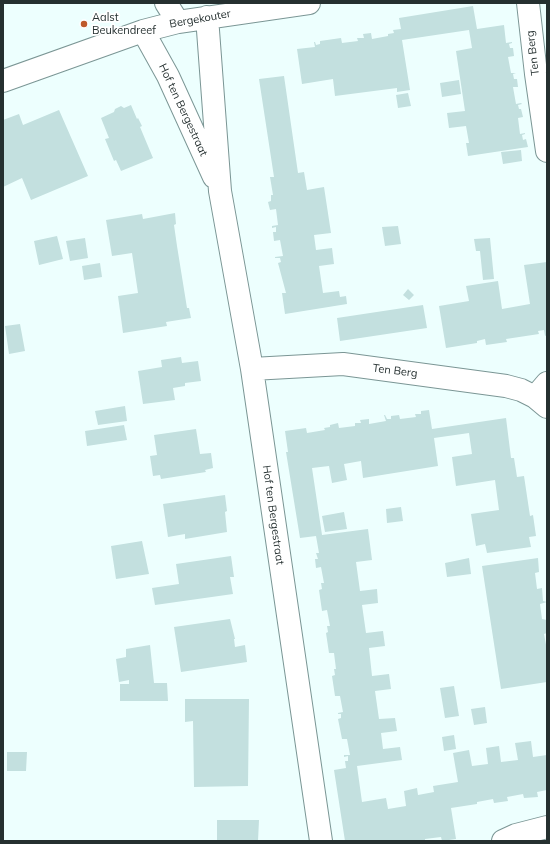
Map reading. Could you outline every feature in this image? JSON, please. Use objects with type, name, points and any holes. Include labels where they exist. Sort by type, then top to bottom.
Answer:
[{"type":"street","points":[[166,3],[178,22]]},
{"type":"street","name":"Bergekouter","points":[[3,81],[143,31],[178,22],[309,3]]},
{"type":"street","name":"Ten Berg","points":[[528,3],[547,151]]},
{"type":"street","name":"Hof ten Bergestraat","points":[[207,17],[220,191],[252,369],[321,841]]},
{"type":"street","name":"Hof ten Bergestraat","points":[[143,31],[168,76],[220,191]]},
{"type":"street","name":"Ten Berg","points":[[252,369],[343,364],[506,386],[543,395]]},
{"type":"street","points":[[503,841],[516,835],[547,826]]},
{"type":"building","points":[[473,6],[477,29],[504,25],[506,43],[512,42],[509,44],[510,48],[513,48],[514,56],[508,57],[511,73],[516,73],[513,74],[514,79],[517,79],[518,87],[513,87],[516,104],[522,104],[518,105],[519,109],[521,109],[523,117],[518,118],[520,134],[525,133],[522,135],[523,140],[526,139],[528,147],[468,156],[466,143],[469,143],[466,126],[449,128],[447,113],[465,111],[456,51],[472,48],[469,30],[402,40],[410,90],[397,92],[397,88],[335,96],[333,79],[302,84],[297,49],[315,47],[314,42],[316,45],[320,44],[320,41],[341,38],[342,43],[358,41],[357,38],[364,38],[363,34],[371,33],[372,39],[388,36],[388,34],[394,33],[393,30],[401,29],[399,18]]},
{"type":"building","points":[[284,76],[298,173],[304,172],[307,190],[324,187],[331,233],[314,235],[316,250],[332,248],[334,264],[319,266],[323,293],[339,291],[340,297],[346,296],[347,304],[285,314],[282,293],[286,293],[278,263],[281,262],[280,258],[275,258],[283,256],[280,240],[274,241],[273,232],[276,232],[276,227],[272,228],[272,226],[278,225],[276,209],[270,210],[268,202],[271,201],[271,195],[273,195],[270,177],[274,177],[259,79]]},
{"type":"building","points":[[459,80],[461,94],[442,97],[440,83]]},
{"type":"building","points":[[408,93],[411,106],[398,108],[396,95]]},
{"type":"building","points":[[131,105],[142,126],[140,127],[153,158],[121,171],[116,160],[114,161],[105,139],[109,138],[101,118],[114,112],[115,109],[121,106],[124,108]]},
{"type":"building","points":[[59,110],[88,176],[31,200],[22,178],[3,187],[3,120],[19,114],[23,125]]},
{"type":"building","points":[[521,150],[522,161],[503,164],[501,152]]},
{"type":"building","points":[[175,213],[176,224],[174,225],[177,246],[187,308],[189,308],[191,318],[166,322],[167,326],[123,333],[118,296],[138,293],[132,253],[112,256],[106,220],[142,214],[143,219]]},
{"type":"building","points":[[398,226],[401,244],[385,246],[382,227]]},
{"type":"building","points":[[57,236],[63,259],[39,265],[34,241]]},
{"type":"building","points":[[85,238],[88,258],[70,261],[66,241]]},
{"type":"building","points":[[490,238],[494,279],[483,280],[480,251],[476,251],[474,239]]},
{"type":"building","points":[[547,262],[547,335],[545,336],[544,330],[538,331],[539,334],[506,339],[507,342],[486,345],[485,339],[477,341],[477,343],[446,348],[439,306],[469,301],[466,286],[498,281],[502,309],[530,304],[524,265]]},
{"type":"building","points":[[100,263],[102,277],[84,280],[82,266]]},
{"type":"building","points":[[408,289],[414,295],[409,300],[403,295]]},
{"type":"building","points":[[423,305],[427,328],[340,341],[337,318]]},
{"type":"building","points":[[20,324],[25,351],[9,354],[5,326]]},
{"type":"building","points":[[181,357],[182,363],[198,361],[201,381],[185,383],[185,386],[173,388],[175,400],[143,404],[138,371],[162,367],[161,360]]},
{"type":"building","points":[[125,406],[127,421],[98,425],[95,411]]},
{"type":"building","points":[[429,410],[432,429],[506,418],[511,458],[514,458],[517,477],[524,476],[530,516],[533,515],[536,536],[529,537],[531,547],[487,553],[485,544],[476,546],[471,514],[499,510],[495,480],[456,486],[452,457],[472,454],[469,433],[434,438],[438,466],[363,478],[361,461],[344,464],[347,480],[332,483],[329,466],[312,468],[322,535],[368,529],[372,560],[356,562],[360,591],[377,589],[378,603],[362,605],[366,633],[383,631],[385,646],[369,648],[372,676],[389,674],[391,689],[375,691],[379,719],[395,718],[397,731],[381,733],[383,749],[400,747],[402,760],[357,766],[362,802],[386,798],[388,809],[406,806],[404,791],[417,788],[418,795],[434,792],[433,786],[458,782],[453,753],[469,750],[472,766],[488,764],[486,748],[499,746],[501,762],[518,760],[515,743],[531,741],[533,757],[547,755],[547,790],[537,792],[538,797],[524,798],[523,794],[507,797],[508,801],[494,803],[493,799],[477,802],[477,804],[451,808],[456,839],[442,841],[441,837],[425,839],[425,841],[345,841],[334,770],[346,768],[345,761],[348,761],[348,756],[344,757],[344,755],[350,755],[347,739],[342,739],[338,719],[341,718],[341,714],[338,713],[343,712],[340,696],[335,696],[332,676],[335,675],[334,669],[336,669],[334,653],[329,653],[326,633],[328,632],[327,626],[330,626],[327,610],[322,611],[319,590],[322,589],[321,583],[324,583],[321,567],[316,568],[315,559],[318,559],[316,553],[319,553],[316,536],[300,538],[286,452],[288,452],[285,431],[306,428],[307,433],[325,430],[324,428],[338,423],[339,428],[355,426],[355,423],[361,423],[360,420],[369,419],[369,424],[386,421],[384,415],[387,419],[391,419],[391,416],[399,415],[400,419],[416,417],[415,414],[421,414],[421,411]]},
{"type":"building","points":[[124,425],[127,440],[87,446],[85,431]]},
{"type":"building","points":[[196,429],[200,454],[211,453],[213,468],[205,470],[206,472],[161,479],[160,475],[153,476],[150,456],[157,455],[154,435]]},
{"type":"building","points":[[225,495],[227,532],[185,539],[185,534],[168,537],[163,504]]},
{"type":"building","points":[[401,507],[403,521],[387,523],[386,509]]},
{"type":"building","points":[[344,512],[347,529],[325,532],[322,516]]},
{"type":"building","points":[[142,541],[149,574],[116,579],[111,546]]},
{"type":"building","points":[[231,556],[234,577],[230,577],[233,594],[155,605],[152,588],[179,584],[176,564]]},
{"type":"building","points":[[469,558],[471,574],[447,577],[445,563]]},
{"type":"building","points":[[538,558],[539,572],[535,573],[537,589],[542,588],[543,601],[547,602],[540,604],[542,619],[547,620],[547,633],[544,634],[547,650],[547,682],[501,689],[482,566]]},
{"type":"building","points":[[230,619],[235,639],[235,647],[245,645],[247,662],[181,672],[174,627]]},
{"type":"building","points":[[150,645],[154,683],[167,683],[168,701],[120,701],[120,684],[129,684],[129,680],[119,682],[116,659],[126,657],[126,649]]},
{"type":"building","points":[[454,686],[459,716],[445,718],[440,688]]},
{"type":"building","points":[[185,699],[249,699],[248,786],[194,787],[193,721],[185,722]]},
{"type":"building","points":[[485,707],[487,723],[474,725],[471,709]]},
{"type":"building","points":[[454,735],[456,749],[444,751],[442,737]]},
{"type":"building","points":[[7,752],[27,752],[26,771],[7,771]]},
{"type":"building","points":[[217,820],[259,820],[258,841],[217,841]]},
{"type":"place","name":"Aalst Beukendreef","points":[[84,24]]}]
